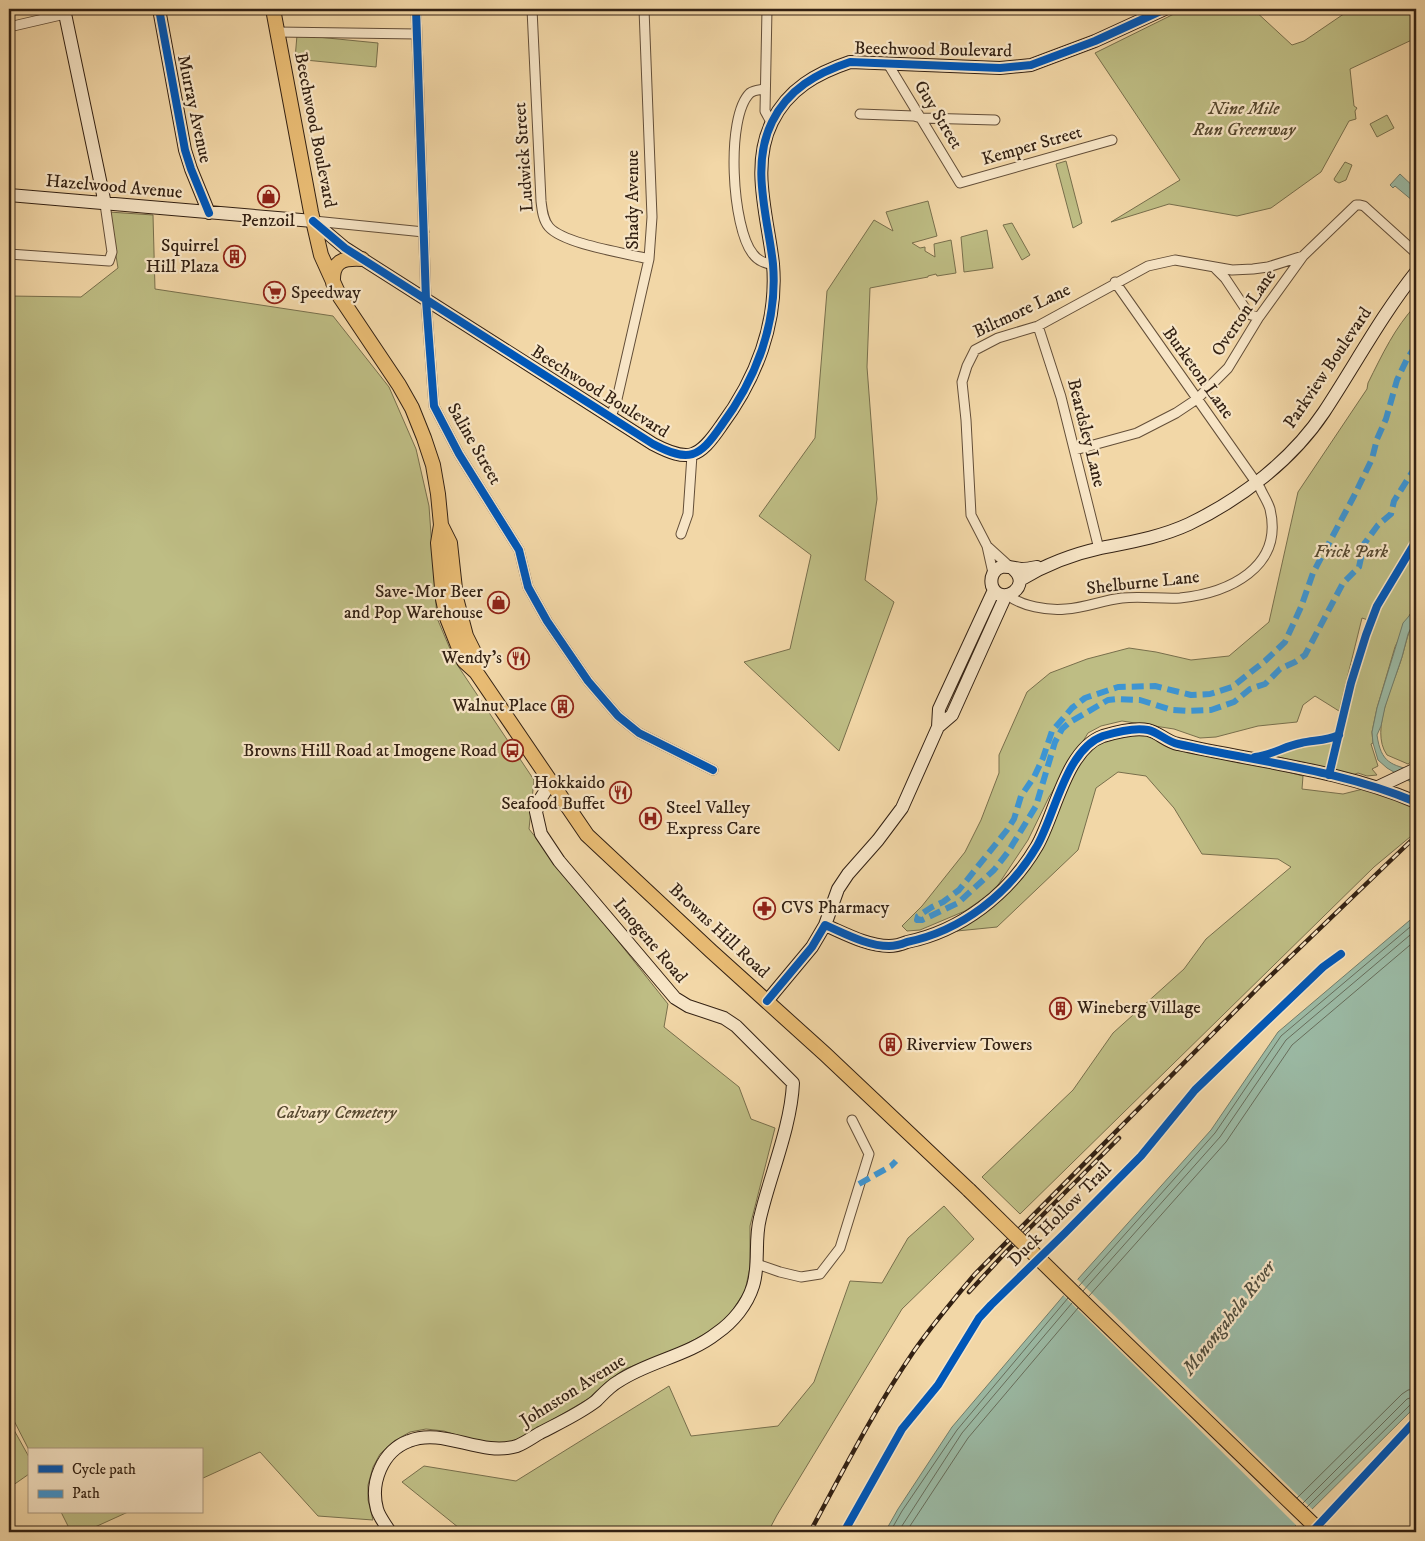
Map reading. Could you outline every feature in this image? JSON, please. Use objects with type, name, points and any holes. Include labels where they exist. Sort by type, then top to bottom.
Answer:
[{"type":"main road","name":"Beechwood Boulevard","points":[[273,9],[314,221]]},
{"type":"main road","name":"Browns Hill Road","points":[[314,221],[321,255],[333,284],[353,319],[412,408],[424,438],[438,494],[441,525],[450,543],[456,598],[466,636],[475,654],[476,672],[587,835],[970,1190],[1321,1532]]},
{"type":"main road","points":[[333,284],[333,273],[336,265],[349,258],[362,259]]},
{"type":"street","name":"Murray Avenue","points":[[159,9],[185,150],[209,213]]},
{"type":"street","name":"Saline Street","points":[[416,9],[426,300],[434,406],[459,454],[519,550],[528,587],[547,621],[588,682],[618,716],[639,733],[712,770]]},
{"type":"street","name":"Ludwick Street","points":[[532,9],[541,201],[547,225],[559,235],[580,242],[649,259]]},
{"type":"street","name":"Shady Avenue","points":[[611,417],[617,399],[652,239],[644,9]]},
{"type":"street","points":[[767,9],[764,90],[765,111],[771,122]]},
{"type":"street","name":"Beechwood Boulevard","points":[[314,221],[341,245],[362,259],[611,417],[666,451],[692,455],[705,447],[727,419],[756,367],[771,322],[774,301],[773,265],[761,164],[763,146],[771,122],[783,103],[794,92],[805,82],[827,70],[850,62],[1000,68],[1031,65],[1094,41],[1165,9]]},
{"type":"street","points":[[9,27],[64,11],[105,204],[112,252],[109,261],[9,254]]},
{"type":"street","points":[[278,32],[417,34]]},
{"type":"street","name":"Guy Street","points":[[888,64],[960,183]]},
{"type":"street","points":[[764,90],[754,90],[750,93],[742,107],[733,150],[734,177],[737,206],[746,242],[751,253],[756,258],[773,265]]},
{"type":"street","points":[[860,114],[995,120]]},
{"type":"street","name":"Kemper Street","points":[[960,183],[1112,140]]},
{"type":"street","name":"Hazelwood Avenue","points":[[9,195],[424,232]]},
{"type":"street","name":"Overton Lane","points":[[1074,450],[1137,433],[1176,413],[1196,399],[1228,368],[1259,316],[1303,256],[1352,209],[1360,204],[1416,252]]},
{"type":"street","name":"Biltmore Lane","points":[[987,546],[971,515],[968,446],[962,382],[975,350],[998,338],[1038,326],[1115,282],[1148,266],[1175,260],[1232,270],[1253,269],[1268,267],[1303,256]]},
{"type":"street","points":[[1214,267],[1225,278],[1247,311],[1252,315],[1259,316]]},
{"type":"street","name":"Parkview Boulevard","points":[[1009,589],[1042,567],[1099,549],[1132,543],[1164,534],[1187,525],[1241,494],[1277,466],[1304,438],[1324,413],[1375,329],[1416,272]]},
{"type":"street","name":"Burketon Lane","points":[[1115,282],[1256,482]]},
{"type":"street","name":"Beardsley Lane","points":[[1038,326],[1062,397],[1099,549]]},
{"type":"street","points":[[681,534],[688,514],[692,455]]},
{"type":"street","name":"Shelburne Lane","points":[[1009,589],[1013,599],[1036,606],[1066,609],[1123,598],[1179,598],[1203,594],[1240,581],[1253,570],[1264,556],[1271,533],[1272,520],[1269,507],[1256,482]]},
{"type":"street","points":[[767,1001],[812,948],[825,924],[838,889],[902,808],[938,726],[952,716],[1016,571],[987,546]]},
{"type":"street","points":[[987,546],[993,572],[991,581],[1009,589]]},
{"type":"street","name":"Parkview Boulevard","points":[[993,572],[1000,567],[1042,567]]},
{"type":"street","points":[[825,924],[867,942],[889,946],[921,940],[950,929],[980,910],[1014,879],[1037,846],[1080,752],[1101,736],[1129,730],[1149,730],[1176,744],[1382,785],[1416,802]]},
{"type":"street","points":[[1382,785],[1416,769]]},
{"type":"street","name":"Imogene Road","points":[[551,782],[541,798],[536,812],[541,834],[559,861],[675,998],[688,1006],[724,1018],[736,1026],[793,1083]]},
{"type":"street","name":"Johnston Avenue","points":[[390,1532],[377,1511],[375,1488],[380,1467],[394,1450],[410,1440],[434,1437],[497,1450],[518,1446],[594,1402],[618,1382],[640,1369],[686,1352],[716,1334],[737,1315],[753,1287],[757,1264],[759,1220],[779,1152],[792,1097],[793,1083]]},
{"type":"street","points":[[757,1264],[801,1277],[820,1274],[840,1248],[869,1154],[852,1120]]},
{"type":"green space","name":"Nine Mile Run Greenway","points":[[1184,9],[1253,9],[1292,45],[1304,41],[1351,9],[1416,9],[1416,38],[1350,69],[1354,106],[1357,108],[1355,111],[1356,119],[1349,121],[1321,172],[1271,208],[1237,216],[1169,204],[1111,222],[1180,180],[1095,53]]},
{"type":"green space","points":[[297,35],[378,43],[376,67],[295,59]]},
{"type":"green space","points":[[1387,115],[1394,128],[1377,137],[1370,124]]},
{"type":"green space","points":[[1066,161],[1082,223],[1073,228],[1056,164]]},
{"type":"green space","points":[[1345,162],[1352,165],[1346,180],[1339,183],[1334,179]]},
{"type":"green space","points":[[928,201],[937,236],[912,243],[920,248],[925,247],[925,251],[935,257],[934,244],[951,240],[956,273],[937,276],[936,274],[870,288],[867,367],[877,499],[865,580],[894,602],[839,751],[744,662],[790,649],[811,555],[759,516],[815,438],[827,291],[874,220],[893,231],[886,212]]},
{"type":"green space","name":"Calvary Cemetery","points":[[109,212],[153,215],[155,289],[333,316],[389,387],[416,449],[429,506],[437,618],[456,663],[534,780],[529,829],[668,1004],[664,1027],[739,1087],[751,1119],[775,1128],[750,1226],[750,1267],[745,1291],[732,1311],[714,1329],[675,1350],[625,1369],[609,1380],[588,1399],[523,1437],[508,1443],[478,1442],[444,1431],[426,1429],[410,1432],[394,1441],[380,1454],[373,1467],[368,1485],[368,1500],[373,1520],[318,1516],[260,1452],[202,1479],[202,1448],[28,1448],[9,1411],[9,296],[81,297],[118,268]]},
{"type":"green space","points":[[1012,223],[1030,255],[1022,260],[1003,225]]},
{"type":"green space","points":[[987,230],[993,268],[964,272],[961,237]]},
{"type":"green space","name":"Frick Park","points":[[1416,305],[1416,608],[1410,614],[1395,647],[1377,708],[1372,732],[1373,743],[1371,744],[1378,766],[1372,769],[1377,775],[1367,776],[1358,773],[1353,775],[1274,756],[1269,752],[1298,741],[1321,739],[1336,735],[1355,663],[1371,621],[1362,618],[1339,711],[1315,696],[1303,705],[1297,722],[1258,726],[1216,737],[1200,738],[1174,729],[1122,721],[1101,726],[1088,733],[1049,797],[1028,840],[994,891],[965,911],[920,930],[907,931],[902,926],[922,906],[965,852],[981,820],[999,773],[999,755],[1027,692],[1050,673],[1087,659],[1129,648],[1191,660],[1229,656],[1269,622],[1298,492],[1367,389],[1368,383],[1389,342]]},
{"type":"green space","points":[[1416,617],[1416,758],[1408,764],[1387,755],[1382,745],[1381,733],[1385,706],[1409,632]]},
{"type":"green space","points":[[1120,735],[1147,735],[1303,776],[1302,789],[1343,794],[1363,789],[1416,806],[1416,832],[1374,867],[1020,1214],[982,1177],[1073,1090],[1113,1033],[1184,969],[1206,939],[1291,867],[1278,859],[1202,854],[1174,808],[1146,776],[1118,772],[1096,788],[1078,850],[997,927],[957,931],[999,901],[1025,873],[1041,846],[1066,788],[1076,769],[1088,753],[1103,742]]},
{"type":"green space","points":[[944,1206],[974,1239],[902,1309],[768,1532],[464,1532],[402,1482],[424,1466],[516,1481],[669,1386],[691,1436],[778,1426],[814,1382],[850,1281],[882,1283],[908,1238]]},
{"type":"green space","points":[[9,1421],[28,1455],[28,1475],[9,1488]]},
{"type":"green space","points":[[62,1514],[124,1514],[84,1532],[71,1532]]},
{"type":"water","points":[[1400,174],[1416,189],[1416,198],[1413,201],[1395,186],[1393,188],[1390,185]]},
{"type":"water","points":[[1416,608],[1416,617],[1408,634],[1377,735],[1381,752],[1389,761],[1400,767],[1416,771],[1416,785],[1387,768],[1378,760],[1372,732],[1377,708],[1403,623]]},
{"type":"water","name":"Monongahela River","points":[[1416,915],[1416,1406],[1289,1532],[885,1532],[952,1427],[1070,1288],[1211,1130],[1278,1032]]},
{"type":"pier","points":[[1076,1278],[1314,1511],[1298,1527],[1062,1294]]},
{"type":"railway","points":[[810,1532],[860,1440],[914,1351],[975,1274],[1261,985],[1416,836]]},
{"type":"railway","points":[[969,1292],[1119,1138]]},
{"type":"marked path","points":[[1416,345],[1397,380],[1372,459],[1313,573],[1301,607],[1285,642],[1265,661],[1232,687],[1210,694],[1191,695],[1155,686],[1118,687],[1085,698],[1072,708],[1052,731],[1043,758],[1034,777],[1021,796],[1014,819],[1007,830],[959,890],[943,902],[918,916],[917,920],[922,920],[958,903],[994,870],[1008,852],[1036,806],[1055,742],[1062,729],[1070,722],[1108,700],[1117,699],[1140,700],[1172,710],[1211,710],[1234,702],[1250,689],[1265,684],[1280,669],[1305,655],[1343,583],[1359,567],[1364,544],[1378,525],[1391,514],[1394,501],[1416,466]]},
{"type":"marked path","points":[[859,1184],[891,1166],[896,1161]]},
{"type":"cycle path","points":[[159,9],[185,150],[209,213]]},
{"type":"cycle path","points":[[416,9],[426,300],[434,406],[459,454],[519,550],[528,587],[547,621],[588,681],[618,716],[639,733],[713,770]]},
{"type":"cycle path","points":[[313,221],[345,248],[653,444],[676,454],[692,454],[699,451],[713,437],[745,389],[754,370],[768,329],[774,286],[773,264],[762,192],[762,156],[772,122],[786,100],[795,91],[826,71],[850,62],[1000,68],[1031,65],[1095,41],[1165,9]]},
{"type":"cycle path","points":[[1329,775],[1351,683],[1366,635],[1377,606],[1416,541]]},
{"type":"cycle path","points":[[767,1001],[812,947],[825,925],[872,944],[894,946],[927,937],[946,929],[982,908],[998,895],[1026,863],[1037,846],[1071,768],[1090,743],[1103,736],[1131,730],[1148,730],[1178,744],[1329,774],[1388,791],[1416,802]]},
{"type":"cycle path","points":[[1255,757],[1295,744],[1339,735]]},
{"type":"cycle path","name":"Duck Hollow Trail","points":[[844,1532],[902,1429],[938,1385],[979,1318],[1141,1156],[1195,1090],[1323,967],[1341,954]]},
{"type":"cycle path","points":[[1312,1532],[1416,1420]]},
{"type":"place","name":"Penzoil","points":[[268,196]]},
{"type":"place","name":"Squirrel Hill Plaza","points":[[235,256]]},
{"type":"place","name":"Speedway","points":[[275,293]]},
{"type":"place","name":"Save-Mor Beer and Pop Warehouse","points":[[499,602]]},
{"type":"place","name":"Wendy's","points":[[518,658]]},
{"type":"place","name":"Walnut Place","points":[[563,706]]},
{"type":"place","name":"Browns Hill Road at Imogene Road","points":[[513,751]]},
{"type":"place","name":"Hokkaido Seafood Buffet","points":[[621,793]]},
{"type":"place","name":"Steel Valley Express Care","points":[[650,818]]},
{"type":"place","name":"CVS Pharmacy","points":[[765,908]]},
{"type":"place","name":"Wineberg Village","points":[[1061,1008]]},
{"type":"place","name":"Riverview Towers","points":[[890,1045]]}]
